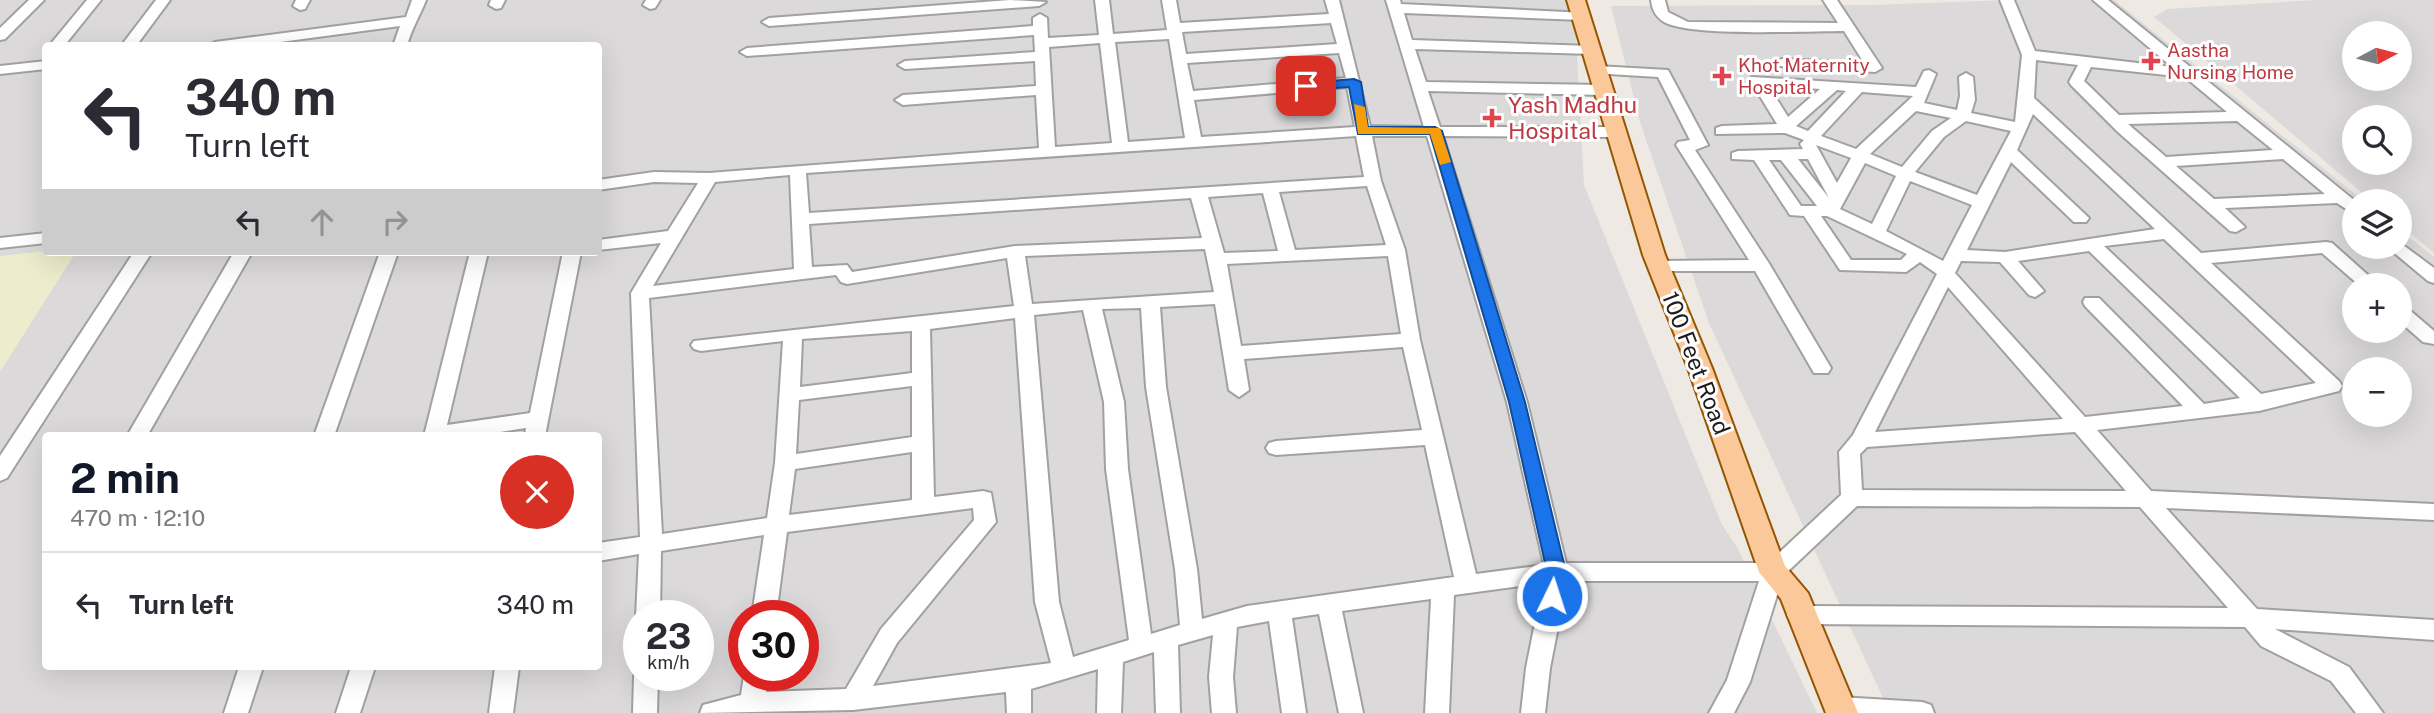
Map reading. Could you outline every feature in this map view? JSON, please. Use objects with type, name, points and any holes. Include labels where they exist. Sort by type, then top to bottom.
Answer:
[{"type":"main road","name":"100 Feet Road","points":[[1579,8],[1659,267],[1700,368],[1773,572],[1793,593],[1799,615],[1841,711]]},
{"type":"street","points":[[0,36],[37,0]]},
{"type":"street","points":[[59,42],[94,0]]},
{"type":"street","points":[[131,42],[163,0]]},
{"type":"street","points":[[401,42],[419,0]]},
{"type":"street","points":[[1102,0],[1121,148]]},
{"type":"street","points":[[1169,0],[1194,142]]},
{"type":"street","points":[[1658,0],[1658,8],[1670,22],[1687,26],[1849,27]]},
{"type":"street","points":[[1782,63],[1875,68],[1830,0]]},
{"type":"street","points":[[1852,498],[1849,452],[1861,440],[1947,265],[2025,118],[2029,55],[2007,0]]},
{"type":"street","points":[[2100,0],[2340,198]]},
{"type":"street","points":[[769,22],[896,6],[1039,1],[1047,153]]},
{"type":"street","points":[[1533,713],[1538,668],[1557,572],[1517,402],[1394,4],[1579,8]]},
{"type":"street","points":[[747,52],[1107,39],[1334,9],[1354,82],[1373,181],[1395,250],[1411,340],[1467,584]]},
{"type":"street","points":[[245,42],[412,20]]},
{"type":"street","points":[[905,65],[1041,43]]},
{"type":"street","points":[[1406,44],[1597,70],[1663,73],[1700,145],[1684,145],[1761,265],[1821,368]]},
{"type":"street","points":[[1179,59],[1346,48]]},
{"type":"street","points":[[2029,55],[2188,73]]},
{"type":"street","points":[[2087,61],[2076,82],[2236,227]]},
{"type":"street","points":[[0,70],[42,64]]},
{"type":"street","points":[[1421,86],[1597,70]]},
{"type":"street","points":[[1758,155],[1796,211],[1809,211],[1833,203],[1874,138],[1917,99],[1929,74]]},
{"type":"street","points":[[1876,235],[1891,195],[1905,172],[1940,132],[1963,116],[1969,94],[1966,77]]},
{"type":"street","points":[[1833,203],[1814,154],[1757,80],[1858,87],[1917,99],[1963,116],[2019,128]]},
{"type":"street","points":[[1186,96],[1354,82]]},
{"type":"street","points":[[1797,131],[1833,86]]},
{"type":"street","points":[[1797,131],[1858,87]]},
{"type":"street","points":[[903,100],[1043,90]]},
{"type":"street","points":[[1861,440],[2079,424],[2259,404],[2332,386],[2026,99]]},
{"type":"street","points":[[2115,120],[2243,116]]},
{"type":"street","points":[[602,184],[654,177],[709,178],[798,169],[1362,131],[1616,131]]},
{"type":"street","points":[[1722,131],[1797,131],[1980,202]]},
{"type":"street","points":[[2008,150],[2080,218]]},
{"type":"street","points":[[1738,156],[1814,154]]},
{"type":"street","points":[[2162,162],[2285,154]]},
{"type":"street","points":[[1786,155],[1833,203],[1912,260]]},
{"type":"street","points":[[798,169],[803,273]]},
{"type":"street","points":[[648,600],[650,544],[640,293],[709,178]]},
{"type":"street","points":[[800,219],[1373,181]]},
{"type":"street","points":[[1270,188],[1288,256]]},
{"type":"street","points":[[1198,192],[1214,251],[1239,390]]},
{"type":"street","points":[[2209,204],[2340,198]]},
{"type":"street","points":[[1809,211],[1846,265],[1912,260],[1947,265],[2093,245]]},
{"type":"street","points":[[2166,233],[2090,242],[2259,404]]},
{"type":"street","points":[[602,245],[674,236]]},
{"type":"street","points":[[0,243],[42,238]]},
{"type":"street","points":[[2194,259],[2326,247],[2356,273]]},
{"type":"street","points":[[640,293],[841,270],[846,278],[1015,251],[1214,251],[1288,256],[1395,250]]},
{"type":"street","points":[[1015,251],[1024,310],[1047,602],[1064,670]]},
{"type":"street","points":[[0,473],[140,256]]},
{"type":"street","points":[[139,432],[241,256]]},
{"type":"street","points":[[325,432],[388,256]]},
{"type":"street","points":[[436,432],[478,256]]},
{"type":"street","points":[[473,432],[537,427],[571,256]]},
{"type":"street","points":[[2005,257],[2035,291]]},
{"type":"street","points":[[2412,259],[2434,277]]},
{"type":"street","points":[[1659,267],[1761,265]]},
{"type":"street","points":[[1947,265],[2079,424],[2269,639],[2340,674],[2371,713]]},
{"type":"street","points":[[701,345],[793,334],[921,324],[1024,310],[1150,300],[1221,298]]},
{"type":"street","points":[[1150,300],[1156,387],[1186,569],[1192,632]]},
{"type":"street","points":[[2092,302],[2198,410]]},
{"type":"street","points":[[1091,304],[1114,402],[1117,469],[1141,644]]},
{"type":"street","points":[[2412,322],[2430,338],[2434,338]]},
{"type":"street","points":[[921,324],[923,506]]},
{"type":"street","points":[[766,600],[785,463],[793,334]]},
{"type":"street","points":[[1233,354],[1411,340]]},
{"type":"street","points":[[788,395],[922,378]]},
{"type":"street","points":[[1276,448],[1433,437]]},
{"type":"street","points":[[785,463],[922,443]]},
{"type":"street","points":[[1721,713],[1738,682],[1773,572],[1852,498],[2145,499],[2434,512]]},
{"type":"street","points":[[602,551],[776,525],[984,499],[985,522],[889,636],[853,699]]},
{"type":"street","points":[[712,713],[1018,680],[1064,670],[1141,644],[1279,611],[1557,572],[1773,572]]},
{"type":"street","points":[[1437,713],[1443,588]]},
{"type":"street","points":[[1329,604],[1351,713]]},
{"type":"street","points":[[1279,611],[1294,713]]},
{"type":"street","points":[[1799,615],[2250,618],[2432,632]]},
{"type":"street","points":[[1224,713],[1221,677],[1226,622]]},
{"type":"street","points":[[1166,640],[1168,713]]},
{"type":"street","points":[[1109,713],[1111,656]]},
{"type":"street","points":[[236,713],[250,670]]},
{"type":"street","points":[[348,713],[362,670]]},
{"type":"street","points":[[501,713],[507,670]]},
{"type":"street","points":[[1018,680],[1019,713]]},
{"type":"street","points":[[645,713],[646,691]]},
{"type":"street","points":[[1841,711],[1922,713]]},
{"type":"shaded area","points":[[0,0],[1574,0],[1584,185],[1722,525],[1737,547],[1817,713],[0,713]]},
{"type":"shaded area","points":[[2010,0],[2114,0],[2349,189],[2342,189],[2342,259],[2412,259],[2412,239],[2434,257],[2434,713],[1890,713],[1709,323],[1640,122],[1611,6],[1872,5]]},
{"type":"shaded area","points":[[2317,0],[2434,0],[2434,253],[2412,235],[2412,189],[2358,189],[2154,17],[2168,9]]},
{"type":"green space","points":[[42,251],[42,256],[73,256],[0,372],[0,256]]},
{"type":"slow traffic","points":[[1358,107],[1362,131],[1435,131],[1445,162]]},
{"type":"place","name":"Aastha Nursing Home","points":[[2151,61]]},
{"type":"place","name":"Khot Maternity Hospital","points":[[1722,76]]},
{"type":"place","name":"Yash Madhu Hospital","points":[[1492,118]]},
{"type":"route","points":[[1306,86],[1354,82],[1362,131],[1435,131],[1517,402],[1557,572],[1552,596]]}]
